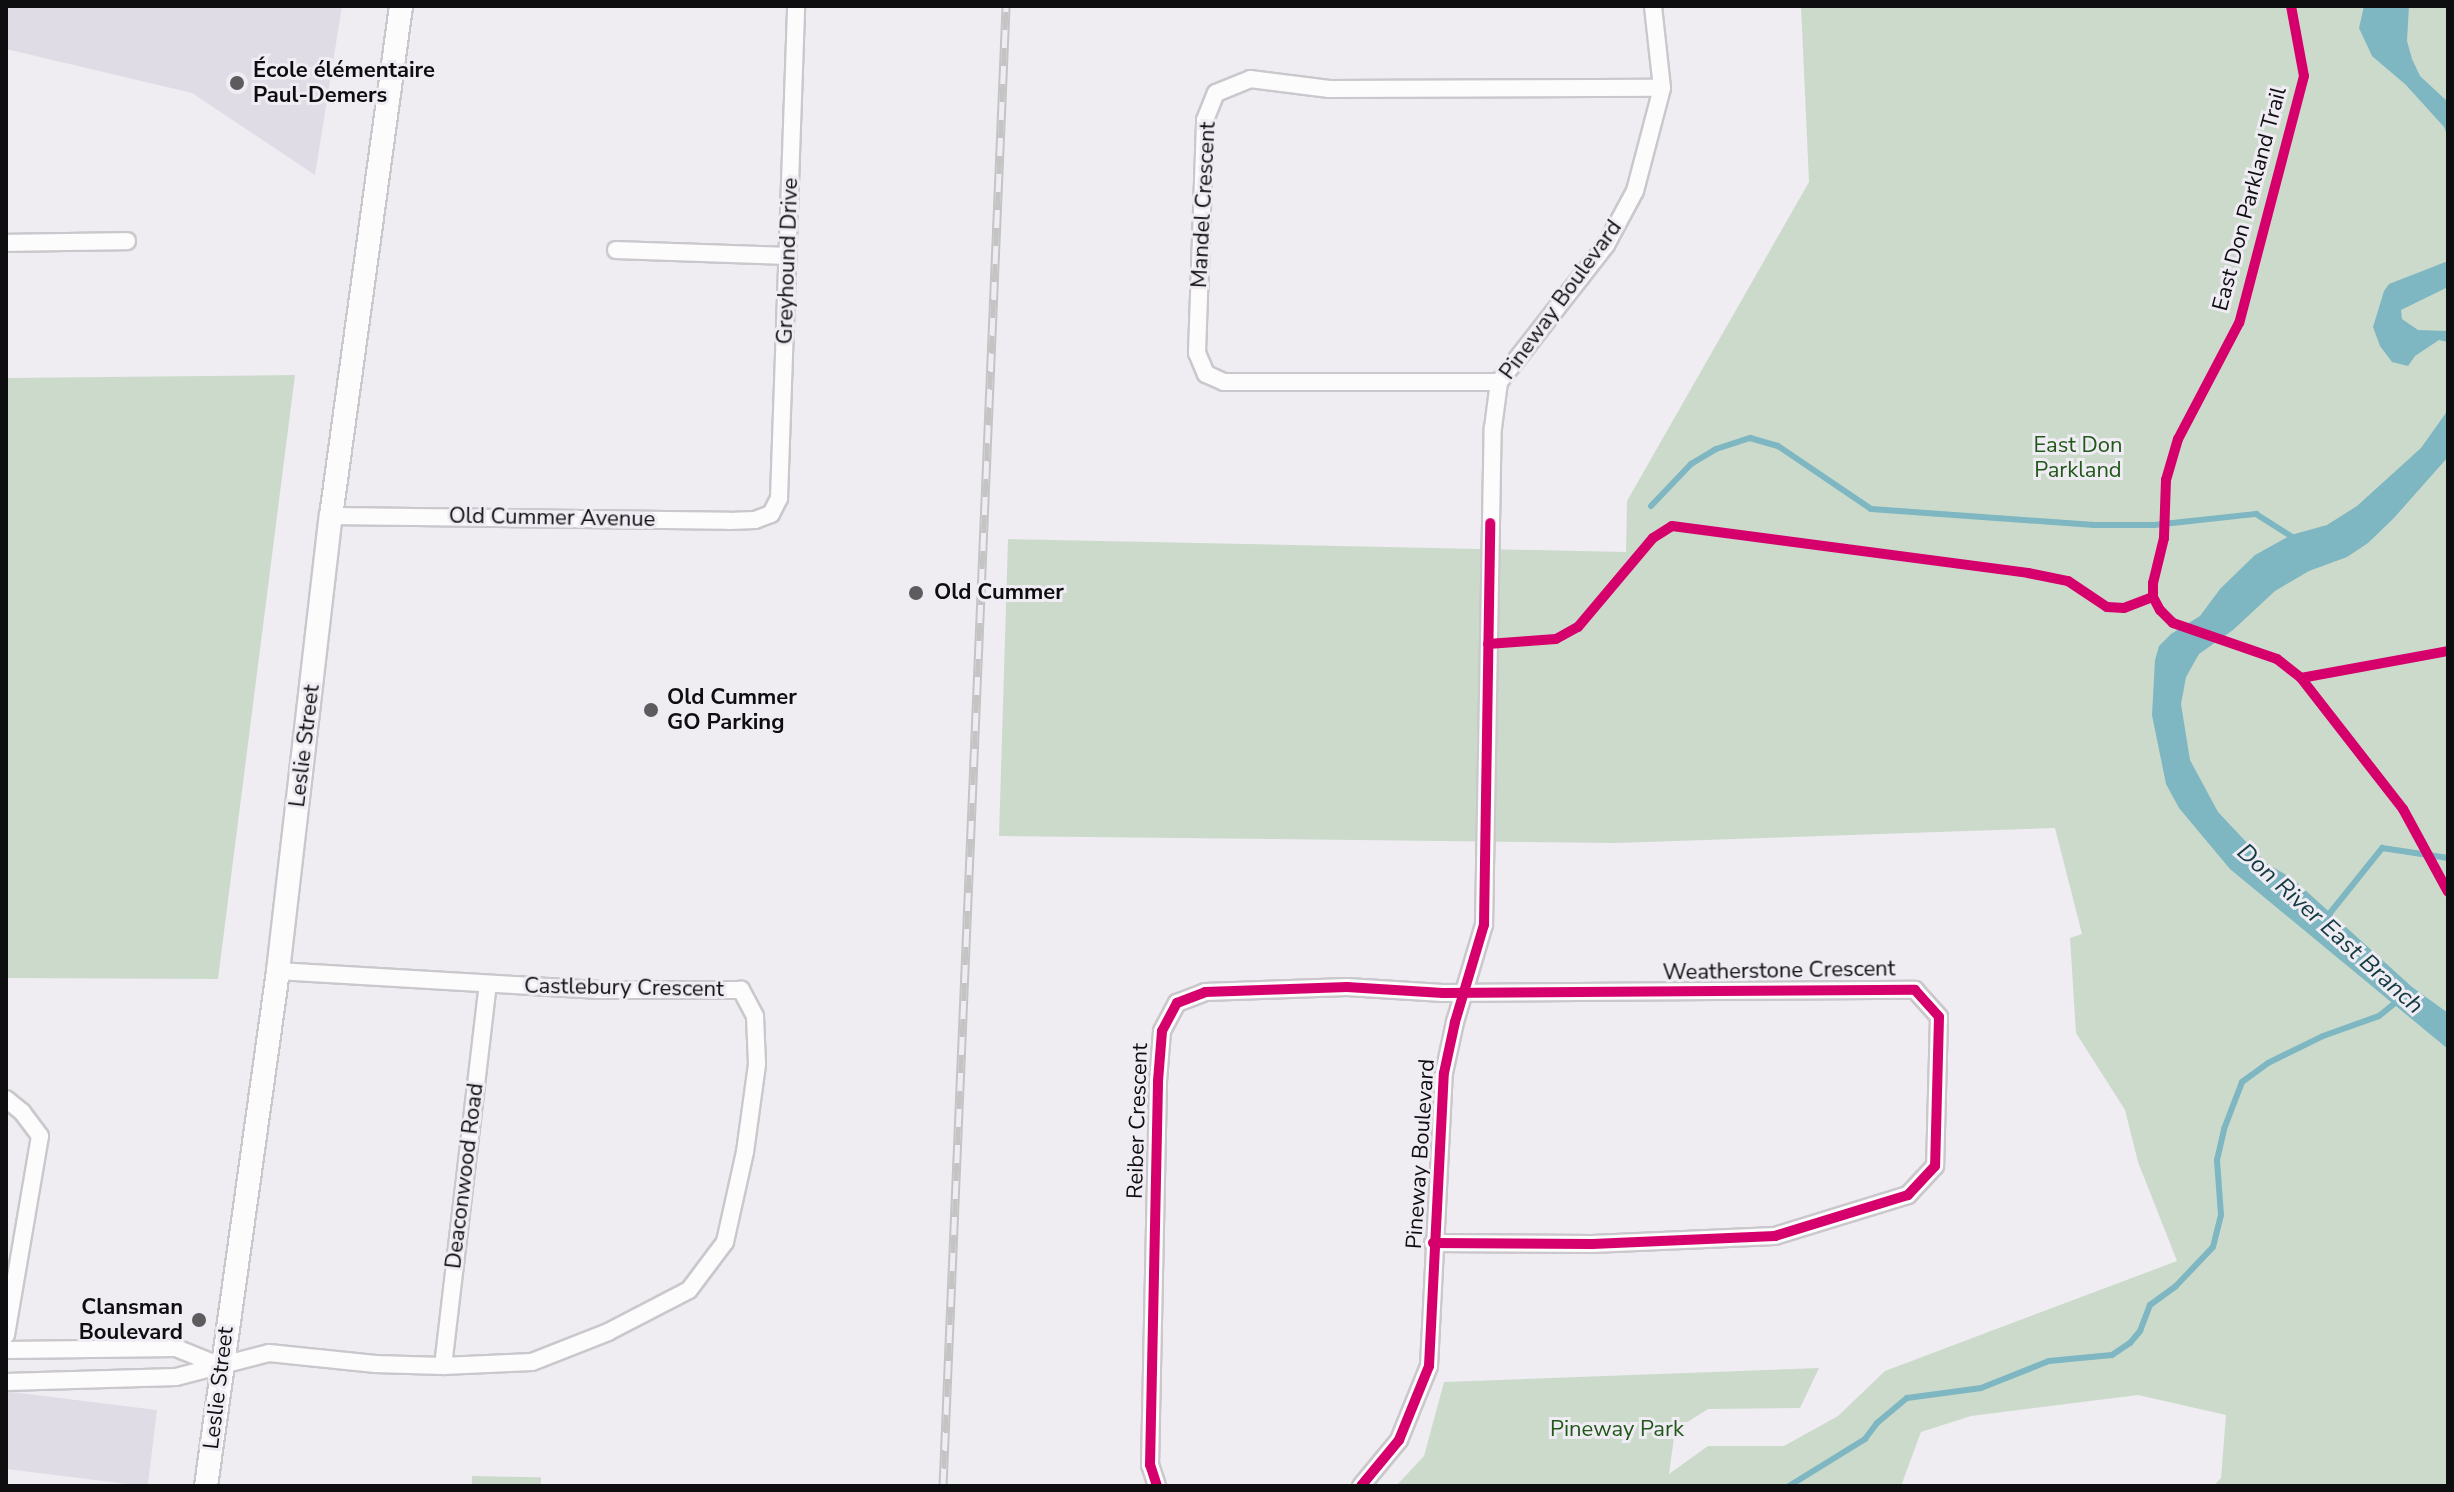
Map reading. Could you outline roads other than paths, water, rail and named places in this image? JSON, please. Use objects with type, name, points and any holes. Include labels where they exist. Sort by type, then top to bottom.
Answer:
[{"type":"main road","name":"Leslie Street","points":[[206,1486],[278,971],[331,516],[401,6]]},
{"type":"street","name":"Greyhound Drive","points":[[771,514],[779,498],[796,6]]},
{"type":"street","name":"Pineway Boulevard","points":[[1361,1486],[1399,1440],[1429,1366],[1444,1073],[1484,925],[1493,428],[1499,382],[1606,245],[1635,191],[1662,88],[1653,6]]},
{"type":"street","name":"Mandel Crescent","points":[[1499,382],[1224,382],[1206,374],[1197,353],[1205,120],[1216,93],[1250,79],[1329,89],[1662,88]]},
{"type":"street","points":[[6,243],[127,241]]},
{"type":"street","points":[[616,250],[788,256]]},
{"type":"street","name":"Old Cummer Avenue","points":[[331,516],[729,521],[755,520],[771,514]]},
{"type":"street","name":"Castlebury Crescent","points":[[221,1366],[269,1353],[375,1364],[443,1366],[532,1362],[608,1332],[689,1290],[725,1242],[745,1152],[757,1064],[755,1016],[741,990],[599,990],[278,971]]},
{"type":"street","name":"Deaconwood Road","points":[[443,1366],[488,985]]},
{"type":"street","name":"Reiber Crescent","points":[[1157,1486],[1150,1465],[1158,1081],[1162,1031],[1177,1003],[1205,992],[1347,987],[1465,992]]},
{"type":"street","name":"Weatherstone Crescent","points":[[1433,1243],[1592,1244],[1775,1236],[1908,1195],[1935,1166],[1939,1017],[1915,990],[1465,992]]},
{"type":"street","points":[[6,1099],[22,1112],[40,1136],[6,1335]]},
{"type":"street","points":[[6,1350],[176,1348],[221,1366]]},
{"type":"street","points":[[6,1382],[176,1377],[221,1366]]},
{"type":"water","points":[[2364,6],[2409,6],[2407,41],[2412,59],[2420,76],[2448,102],[2448,137],[2444,127],[2406,85],[2372,56],[2359,28]]},
{"type":"water","points":[[2448,261],[2448,287],[2401,310],[2402,319],[2418,330],[2448,331],[2448,342],[2439,340],[2415,356],[2408,366],[2392,362],[2380,346],[2373,327],[2384,291],[2389,284]]},
{"type":"water","name":"Don River East Branch","points":[[2448,410],[2448,457],[2393,519],[2368,543],[2347,557],[2309,571],[2275,591],[2233,630],[2199,654],[2186,677],[2181,704],[2190,760],[2218,812],[2266,863],[2293,879],[2412,987],[2448,1013],[2448,1049],[2230,869],[2179,808],[2166,784],[2152,715],[2155,660],[2159,646],[2171,634],[2200,616],[2220,589],[2255,555],[2291,535],[2327,525],[2357,506],[2421,448]]},
{"type":"waterway","points":[[1651,506],[1691,464],[1716,449],[1750,438],[1778,446],[1871,509],[2094,525],[2154,525],[2256,514],[2294,538]]},
{"type":"waterway","points":[[2326,918],[2382,848],[2448,858]]},
{"type":"waterway","points":[[1789,1486],[1865,1439],[1877,1423],[1907,1398],[1981,1388],[2049,1361],[2112,1355],[2130,1343],[2140,1331],[2150,1305],[2175,1287],[2213,1247],[2221,1215],[2217,1160],[2224,1129],[2242,1082],[2268,1063],[2323,1036],[2379,1016],[2396,1002]]},
{"type":"railway","points":[[943,1486],[1006,6]]},
{"type":"place","name":"École élémentaire Paul-Demers","points":[[237,83]]},
{"type":"place","name":"Old Cummer","points":[[916,593]]},
{"type":"place","name":"Old Cummer GO Parking","points":[[651,710]]},
{"type":"place","name":"Clansman Boulevard","points":[[199,1320]]},
{"type":"park label","name":"East Don Parkland","points":[[2078,458]]},
{"type":"park label","name":"Pineway Park","points":[[1617,1430]]}]
